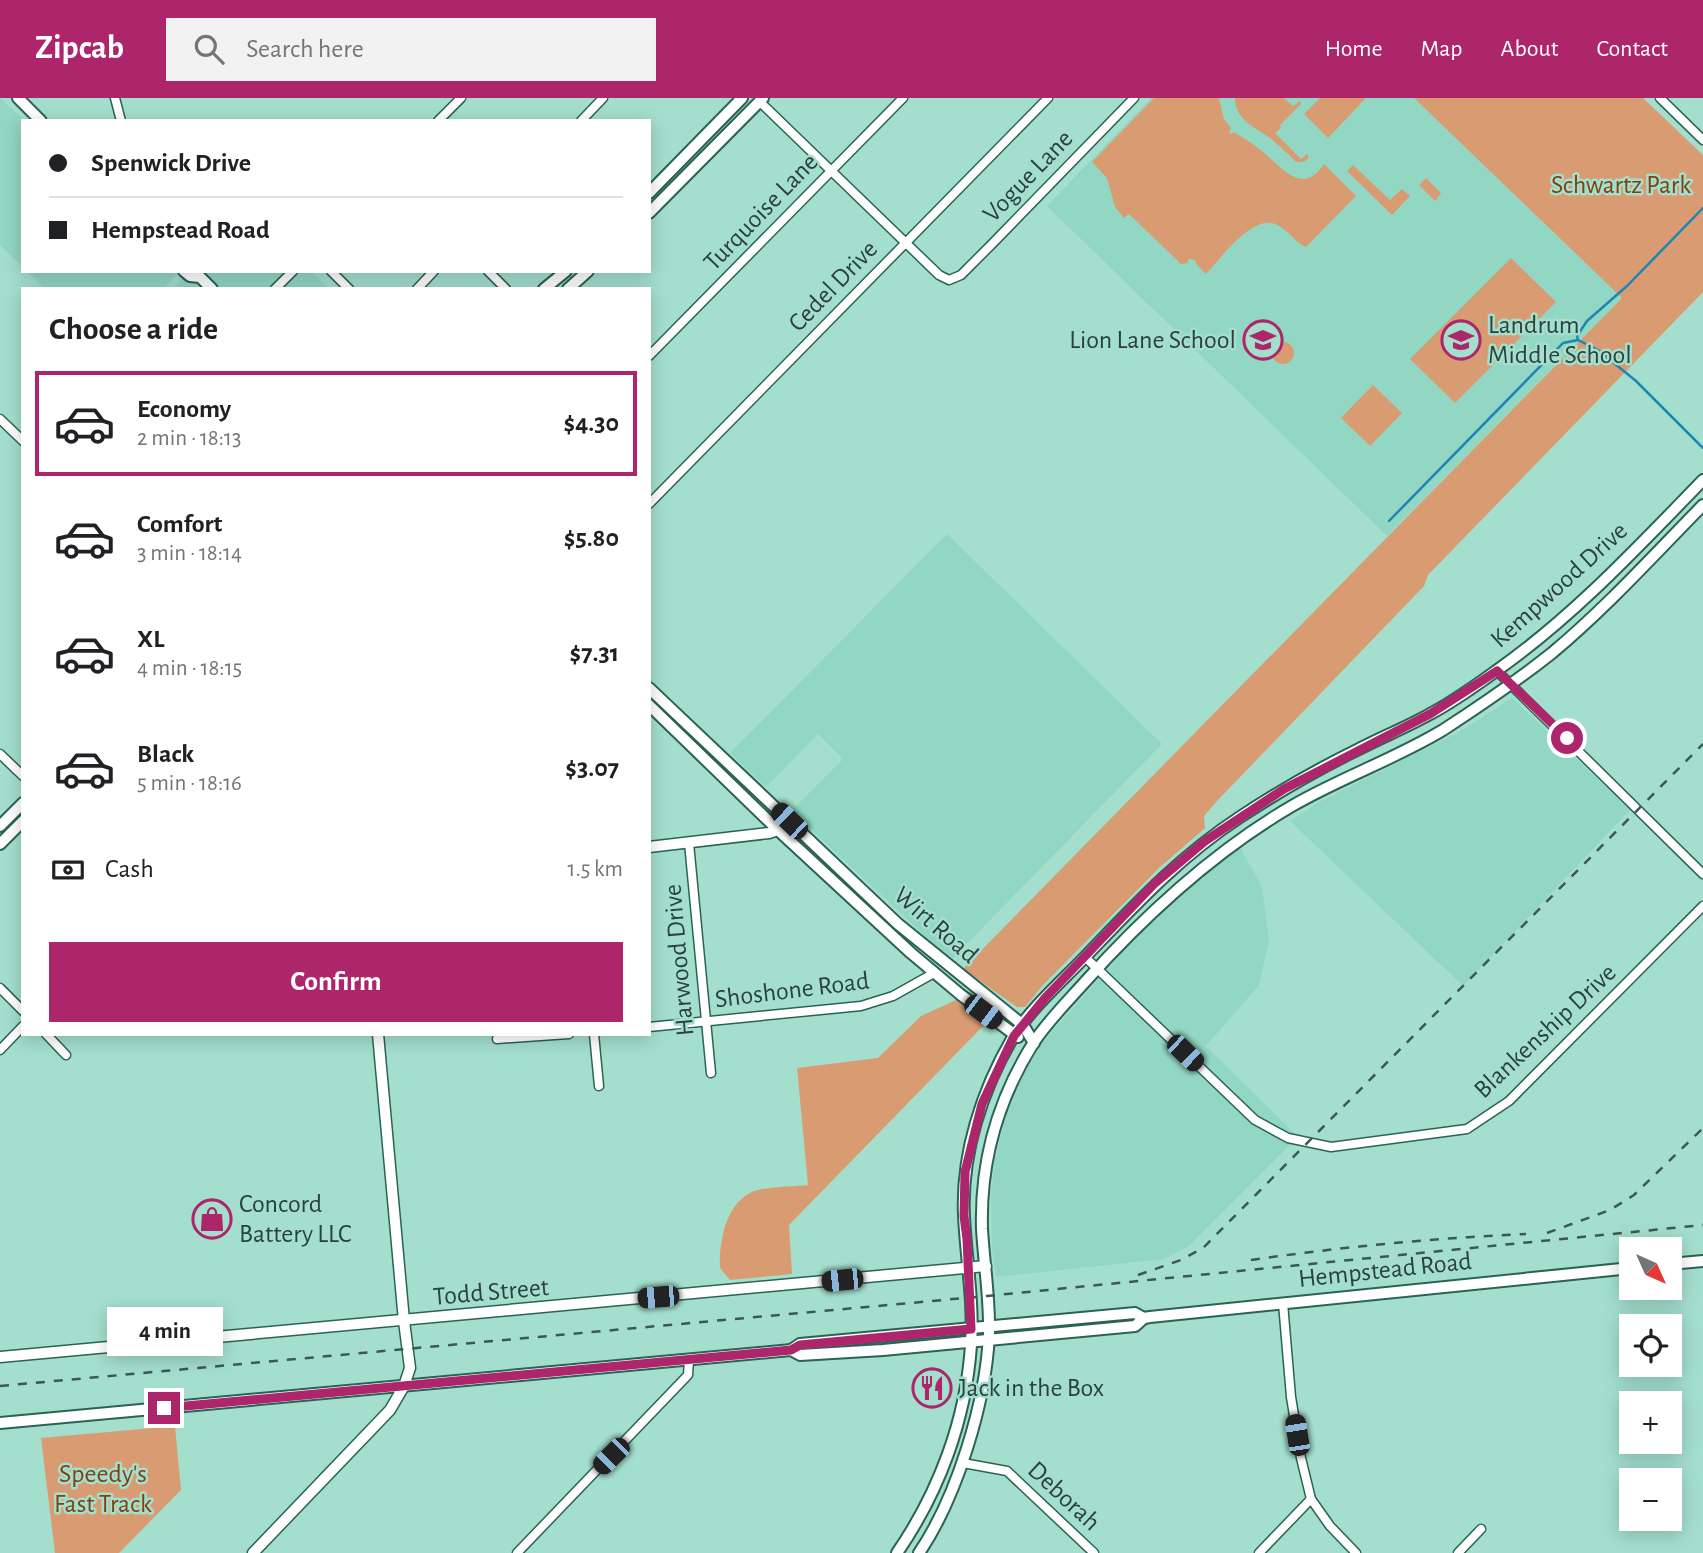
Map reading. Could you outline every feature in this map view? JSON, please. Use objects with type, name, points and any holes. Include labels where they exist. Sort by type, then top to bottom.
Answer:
[{"type":"main road","points":[[18,98],[39,119]]},
{"type":"main road","points":[[651,191],[742,98]]},
{"type":"main road","points":[[651,211],[727,135],[758,99]]},
{"type":"main road","points":[[546,287],[564,273]]},
{"type":"main road","points":[[570,287],[586,273]]},
{"type":"main road","name":"Kempwood Drive","points":[[897,1553],[929,1502],[949,1454],[966,1388],[972,1342],[964,1216],[965,1172],[982,1104],[1014,1036],[1155,883],[1205,841],[1238,817],[1323,768],[1430,714],[1497,671],[1545,634],[1622,562],[1703,480]]},
{"type":"main road","name":"Kempwood Drive","points":[[919,1553],[946,1509],[982,1390],[989,1340],[982,1228],[984,1167],[1002,1102],[1034,1043],[1097,968],[1167,898],[1251,832],[1293,805],[1440,731],[1551,653],[1598,612],[1703,505]]},
{"type":"main road","points":[[1622,562],[1635,575]]},
{"type":"main road","name":"Wirt Road","points":[[651,690],[919,943],[1023,1025],[1034,1043]]},
{"type":"main road","name":"Wirt Road","points":[[651,707],[778,830],[934,974],[1014,1036],[1034,1043]]},
{"type":"main road","points":[[0,826],[21,805]]},
{"type":"main road","points":[[0,844],[21,823]]},
{"type":"main road","points":[[970,1152],[988,1155]]},
{"type":"main road","points":[[1682,1263],[1703,1261]]},
{"type":"main road","name":"Hempstead Road","points":[[0,1423],[689,1360],[791,1350],[800,1345],[1135,1313],[1144,1318],[1619,1269]]},
{"type":"main road","name":"Hempstead Road","points":[[791,1350],[800,1355],[972,1342],[1135,1326],[1144,1318]]},
{"type":"street","points":[[115,98],[120,119]]},
{"type":"street","points":[[440,119],[461,98]]},
{"type":"street","points":[[583,119],[603,98]]},
{"type":"street","name":"Turquoise Lane","points":[[651,354],[903,98]]},
{"type":"street","name":"Cedel Drive","points":[[651,502],[1048,98]]},
{"type":"street","name":"Vogue Lane","points":[[906,242],[939,275],[949,281],[961,275],[1134,98]]},
{"type":"street","points":[[1660,98],[1703,140]]},
{"type":"street","points":[[758,99],[906,242]]},
{"type":"street","points":[[277,287],[291,273]]},
{"type":"street","points":[[333,273],[347,287]]},
{"type":"street","points":[[419,287],[432,273]]},
{"type":"street","points":[[490,273],[504,287]]},
{"type":"street","points":[[0,419],[21,439]]},
{"type":"street","points":[[1497,671],[1703,874]]},
{"type":"street","points":[[0,754],[21,774]]},
{"type":"street","points":[[651,847],[778,830],[789,821]]},
{"type":"street","name":"Harwood Drive","points":[[689,843],[711,1073]]},
{"type":"street","name":"Blankenship Drive","points":[[1085,957],[1255,1120],[1288,1138],[1331,1147],[1467,1129],[1510,1101],[1703,906]]},
{"type":"street","name":"Shoshone Road","points":[[651,1027],[861,1006],[892,996],[934,974]]},
{"type":"street","points":[[0,989],[21,1009]]},
{"type":"street","points":[[0,1049],[21,1028]]},
{"type":"street","points":[[48,1036],[66,1055]]},
{"type":"street","points":[[253,1553],[390,1410],[404,1386],[410,1368],[378,1036]]},
{"type":"street","points":[[497,1039],[540,1036]]},
{"type":"street","points":[[594,1036],[599,1086]]},
{"type":"street","name":"Todd Street","points":[[0,1357],[986,1266]]},
{"type":"street","points":[[1283,1303],[1291,1397],[1311,1499],[1330,1526],[1356,1553]]},
{"type":"street","points":[[517,1553],[688,1375],[689,1360]]},
{"type":"street","name":"Deborah","points":[[962,1462],[1007,1471],[1094,1553]]},
{"type":"street","points":[[1259,1553],[1311,1499]]},
{"type":"street","points":[[1458,1553],[1481,1529]]},
{"type":"shaded area","points":[[0,98],[23,119],[21,265],[0,245]]},
{"type":"shaded area","name":"Landrum Middle School","points":[[1151,98],[1414,98],[1622,298],[1387,536],[1047,206]]},
{"type":"shaded area","points":[[29,273],[178,273],[165,287],[43,287]]},
{"type":"shaded area","points":[[187,273],[313,273],[327,287],[174,287]]},
{"type":"shaded area","points":[[947,534],[1162,744],[951,960],[791,811],[843,759],[818,734],[766,787],[730,753]]},
{"type":"shaded area","points":[[1512,698],[1630,810],[1463,986],[1290,821],[1319,802],[1459,732]]},
{"type":"shaded area","points":[[1240,847],[1262,887],[1269,940],[1259,985],[1206,1046],[1298,1137],[1189,1246],[1164,1259],[996,1277],[992,1249],[991,1193],[995,1160],[1012,1092],[1041,1044],[1122,953],[1174,901]]},
{"type":"green space","points":[[1154,98],[1219,98],[1231,134],[1234,132],[1252,143],[1285,171],[1301,179],[1316,173],[1324,164],[1356,196],[1306,247],[1279,226],[1266,223],[1247,232],[1206,274],[1195,260],[1188,259],[1188,263],[1181,264],[1129,214],[1124,218],[1115,207],[1107,178],[1092,162]]},
{"type":"green space","points":[[1235,98],[1284,98],[1293,106],[1300,101],[1301,104],[1275,133],[1301,159],[1307,154],[1308,159],[1303,162],[1295,161],[1247,122],[1238,112]]},
{"type":"green space","points":[[1320,98],[1365,99],[1328,138],[1304,114]]},
{"type":"green space","name":"Schwartz Park","points":[[1414,98],[1643,98],[1703,155],[1703,292],[1428,575],[1424,586],[1218,800],[1204,816],[1205,828],[1159,868],[1043,985],[1025,1007],[1017,1007],[963,969],[1622,298]]},
{"type":"green space","points":[[1353,165],[1390,200],[1402,189],[1410,196],[1392,215],[1347,171]]},
{"type":"green space","points":[[1426,178],[1441,193],[1435,201],[1419,185]]},
{"type":"green space","points":[[1511,258],[1556,302],[1455,403],[1410,359]]},
{"type":"green space","points":[[1283,342],[1291,345],[1294,353],[1291,361],[1283,364],[1275,361],[1272,353],[1275,345]]},
{"type":"green space","points":[[1373,385],[1402,413],[1370,446],[1341,418]]},
{"type":"green space","points":[[956,1000],[986,1023],[789,1225],[792,1274],[730,1280],[720,1268],[721,1248],[725,1227],[740,1200],[753,1191],[808,1185],[797,1068],[878,1058],[921,1016]]},
{"type":"green space","name":"Speedy's Fast Track","points":[[175,1426],[181,1490],[119,1553],[55,1553],[41,1438]]},
{"type":"waterway","points":[[1578,340],[1577,336],[1587,321],[1627,286],[1703,208]]},
{"type":"waterway","points":[[1389,521],[1563,343],[1578,340],[1598,350],[1636,381],[1703,448]]},
{"type":"railway","points":[[1138,1275],[1181,1260],[1203,1248],[1703,744]]},
{"type":"railway","points":[[1547,1233],[1610,1210],[1634,1195],[1703,1128]]},
{"type":"railway","points":[[0,1386],[987,1296],[1703,1225]]},
{"type":"railway","points":[[1251,1260],[1388,1244],[1526,1234]]},
{"type":"place","name":"Lion Lane School","points":[[1263,340]]},
{"type":"place","name":"Landrum Middle School","points":[[1461,340]]},
{"type":"place","name":"Concord Battery LLC","points":[[212,1219]]},
{"type":"place","name":"Jack in the Box","points":[[932,1388]]},
{"type":"route","points":[[164,1408],[791,1350],[800,1345],[971,1329],[964,1216],[965,1172],[982,1104],[1014,1036],[1045,998],[1155,883],[1238,817],[1323,768],[1430,714],[1497,671],[1567,738]]}]
